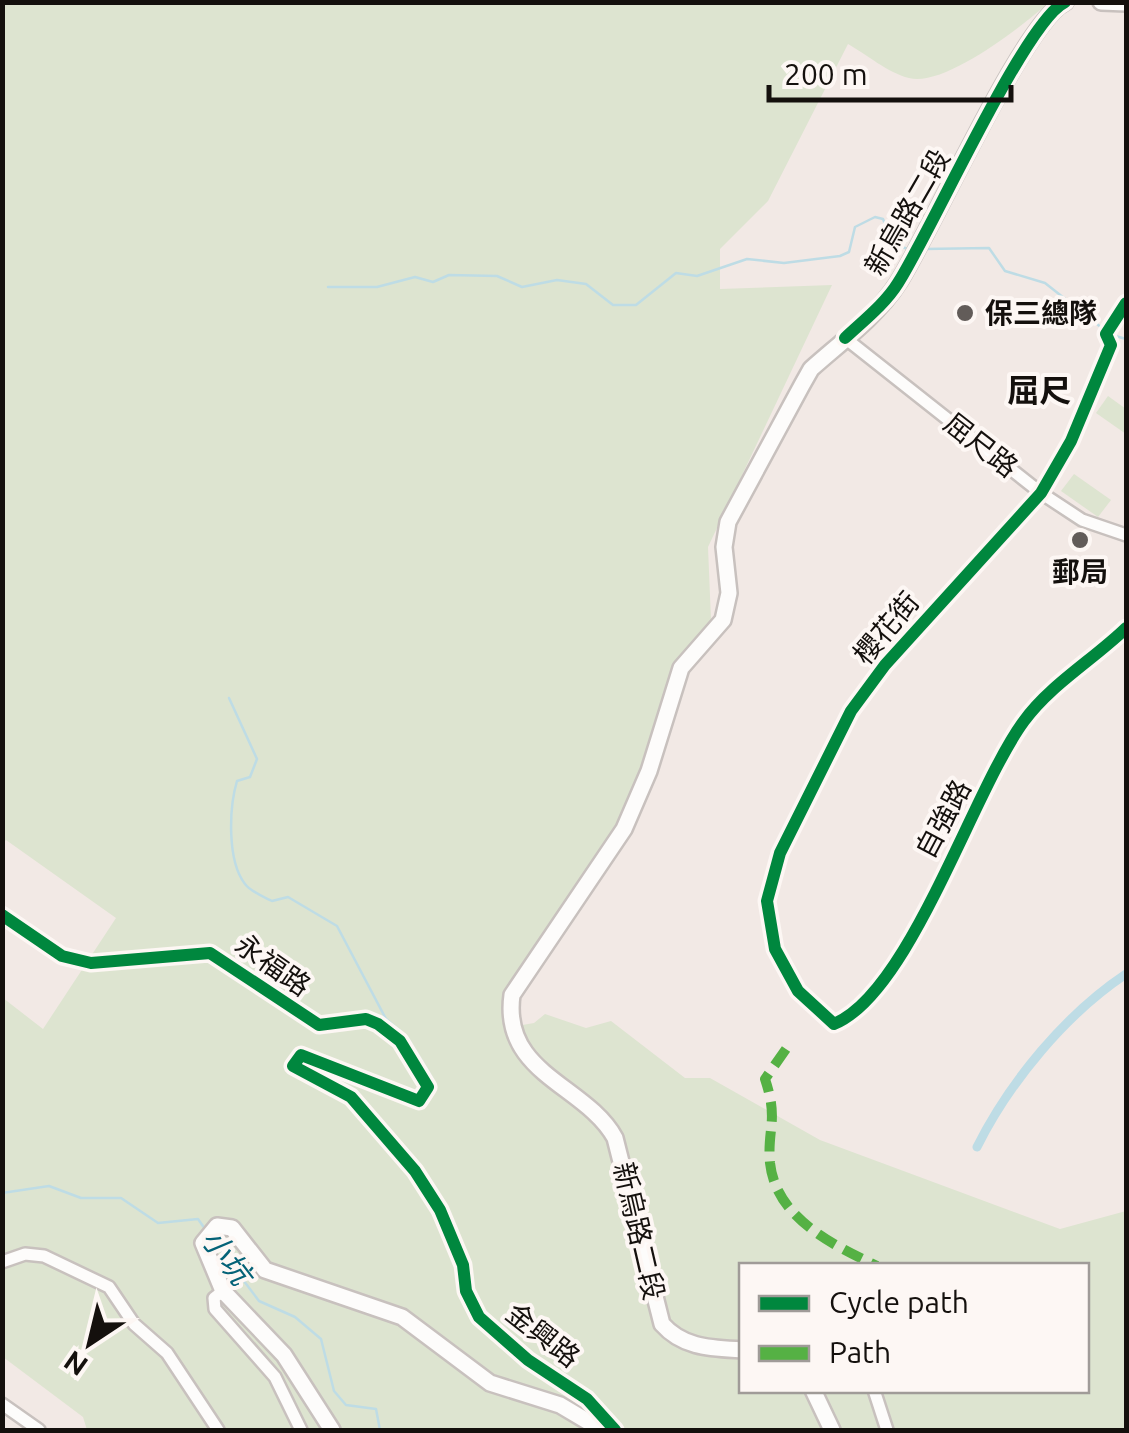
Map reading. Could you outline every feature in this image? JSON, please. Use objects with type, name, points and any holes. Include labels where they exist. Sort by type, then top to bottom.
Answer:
[{"type":"main road","name":"新烏路二段","points":[[739,1350],[692,1345],[673,1337],[662,1324],[615,1138],[607,1124],[534,1065],[510,1011],[520,978],[624,828],[649,771],[681,668],[723,620],[729,593],[724,547],[728,522],[811,369],[898,284],[1020,55],[1052,9],[1065,2]]},
{"type":"main road","points":[[1101,2],[1126,3]]},
{"type":"main road","points":[[332,1430],[284,1355],[222,1292],[203,1243],[217,1226],[232,1228],[265,1270],[402,1317],[490,1384],[560,1404],[602,1430]]},
{"type":"main road","points":[[814,1393],[830,1425]]},
{"type":"street","name":"櫻花街","points":[[816,1008],[786,972],[769,928],[767,902],[780,853],[851,711],[885,664],[1041,493],[1071,440],[1111,346],[1106,334],[1126,303]]},
{"type":"street","name":"屈尺路","points":[[845,338],[1041,493],[1082,520],[1126,535]]},
{"type":"street","name":"自強路","points":[[816,1008],[834,1024],[847,1019],[885,978],[1024,721],[1126,628]]},
{"type":"street","name":"永福路","points":[[2,916],[62,956],[117,962],[210,953],[319,1025],[366,1019],[378,1024],[400,1041],[428,1087],[419,1101],[301,1055],[293,1066],[363,1108],[435,1199],[462,1264]]},
{"type":"street","points":[[2,1262],[25,1254],[44,1256],[109,1287],[134,1324],[167,1353],[218,1430]]},
{"type":"street","name":"金興路","points":[[462,1264],[466,1291],[480,1317],[528,1360],[587,1399],[615,1430]]},
{"type":"street","points":[[222,1292],[214,1298],[215,1310],[275,1376],[301,1430]]},
{"type":"street","points":[[875,1393],[887,1430]]},
{"type":"street","points":[[2,1404],[39,1430]]},
{"type":"street","points":[[830,1425],[844,1430]]},
{"type":"green space","points":[[3,3],[1048,3],[982,53],[924,79],[893,72],[848,44],[768,201],[720,249],[720,289],[832,285],[708,547],[711,620],[675,661],[639,780],[619,821],[548,934],[504,991],[503,1012],[511,1027],[534,1023],[545,1014],[586,1028],[611,1021],[685,1078],[710,1078],[820,1140],[1060,1229],[1126,1211],[1126,1430],[87,1430],[83,1417],[3,1357],[3,998],[43,1029],[116,918],[6,840],[3,843]]},
{"type":"green space","points":[[1108,396],[1126,409],[1126,434],[1096,413]]},
{"type":"green space","points":[[1074,474],[1111,500],[1098,517],[1061,491]]},
{"type":"waterway","points":[[328,287],[377,287],[415,277],[433,282],[449,275],[497,276],[522,287],[557,280],[586,284],[613,305],[636,305],[676,273],[697,276],[747,259],[784,263],[840,256],[849,252],[855,227],[875,217],[883,219],[893,244],[911,250]]},
{"type":"waterway","points":[[924,249],[989,248],[1005,271],[1045,283],[1102,328]]},
{"type":"waterway","points":[[1112,335],[1126,339]]},
{"type":"waterway","points":[[229,698],[257,759],[250,777],[237,781],[234,792],[231,834],[239,874],[258,894],[272,901],[288,897],[337,926],[386,1019],[407,1037],[432,1078]]},
{"type":"waterway","points":[[977,1147],[990,1122],[1041,1051],[1082,1009],[1126,974]]},
{"type":"waterway","name":"小坑","points":[[2,1193],[49,1186],[81,1198],[121,1198],[158,1223],[198,1219],[205,1229]]},
{"type":"waterway","name":"小坑","points":[[213,1240],[259,1301],[295,1317],[321,1339],[334,1391],[346,1405],[376,1409],[380,1430]]},
{"type":"marked path","points":[[786,1049],[765,1079],[772,1115],[769,1151],[775,1182],[783,1199],[809,1227],[871,1263]]},
{"type":"cycle path","points":[[845,338],[898,283],[1003,86],[1048,17],[1065,2]]},
{"type":"cycle path","points":[[1126,303],[1106,334],[1111,345],[1071,441],[1041,493],[885,665],[851,711],[780,853],[767,901],[775,949],[798,991],[834,1024],[862,1005],[889,973],[914,933],[983,793],[1024,721],[1046,696],[1126,628]]},
{"type":"cycle path","points":[[2,915],[62,956],[91,963],[210,953],[319,1025],[366,1019],[400,1041],[428,1087],[419,1101],[301,1055],[293,1066],[351,1097],[415,1171],[440,1210],[463,1265],[466,1291],[479,1317],[528,1360],[587,1399],[615,1430]]},
{"type":"place","name":"保三總隊","points":[[965,313]]},
{"type":"place","name":"郵局","points":[[1080,540]]},
{"type":"district","name":"屈尺","points":[[1039,391]]}]
